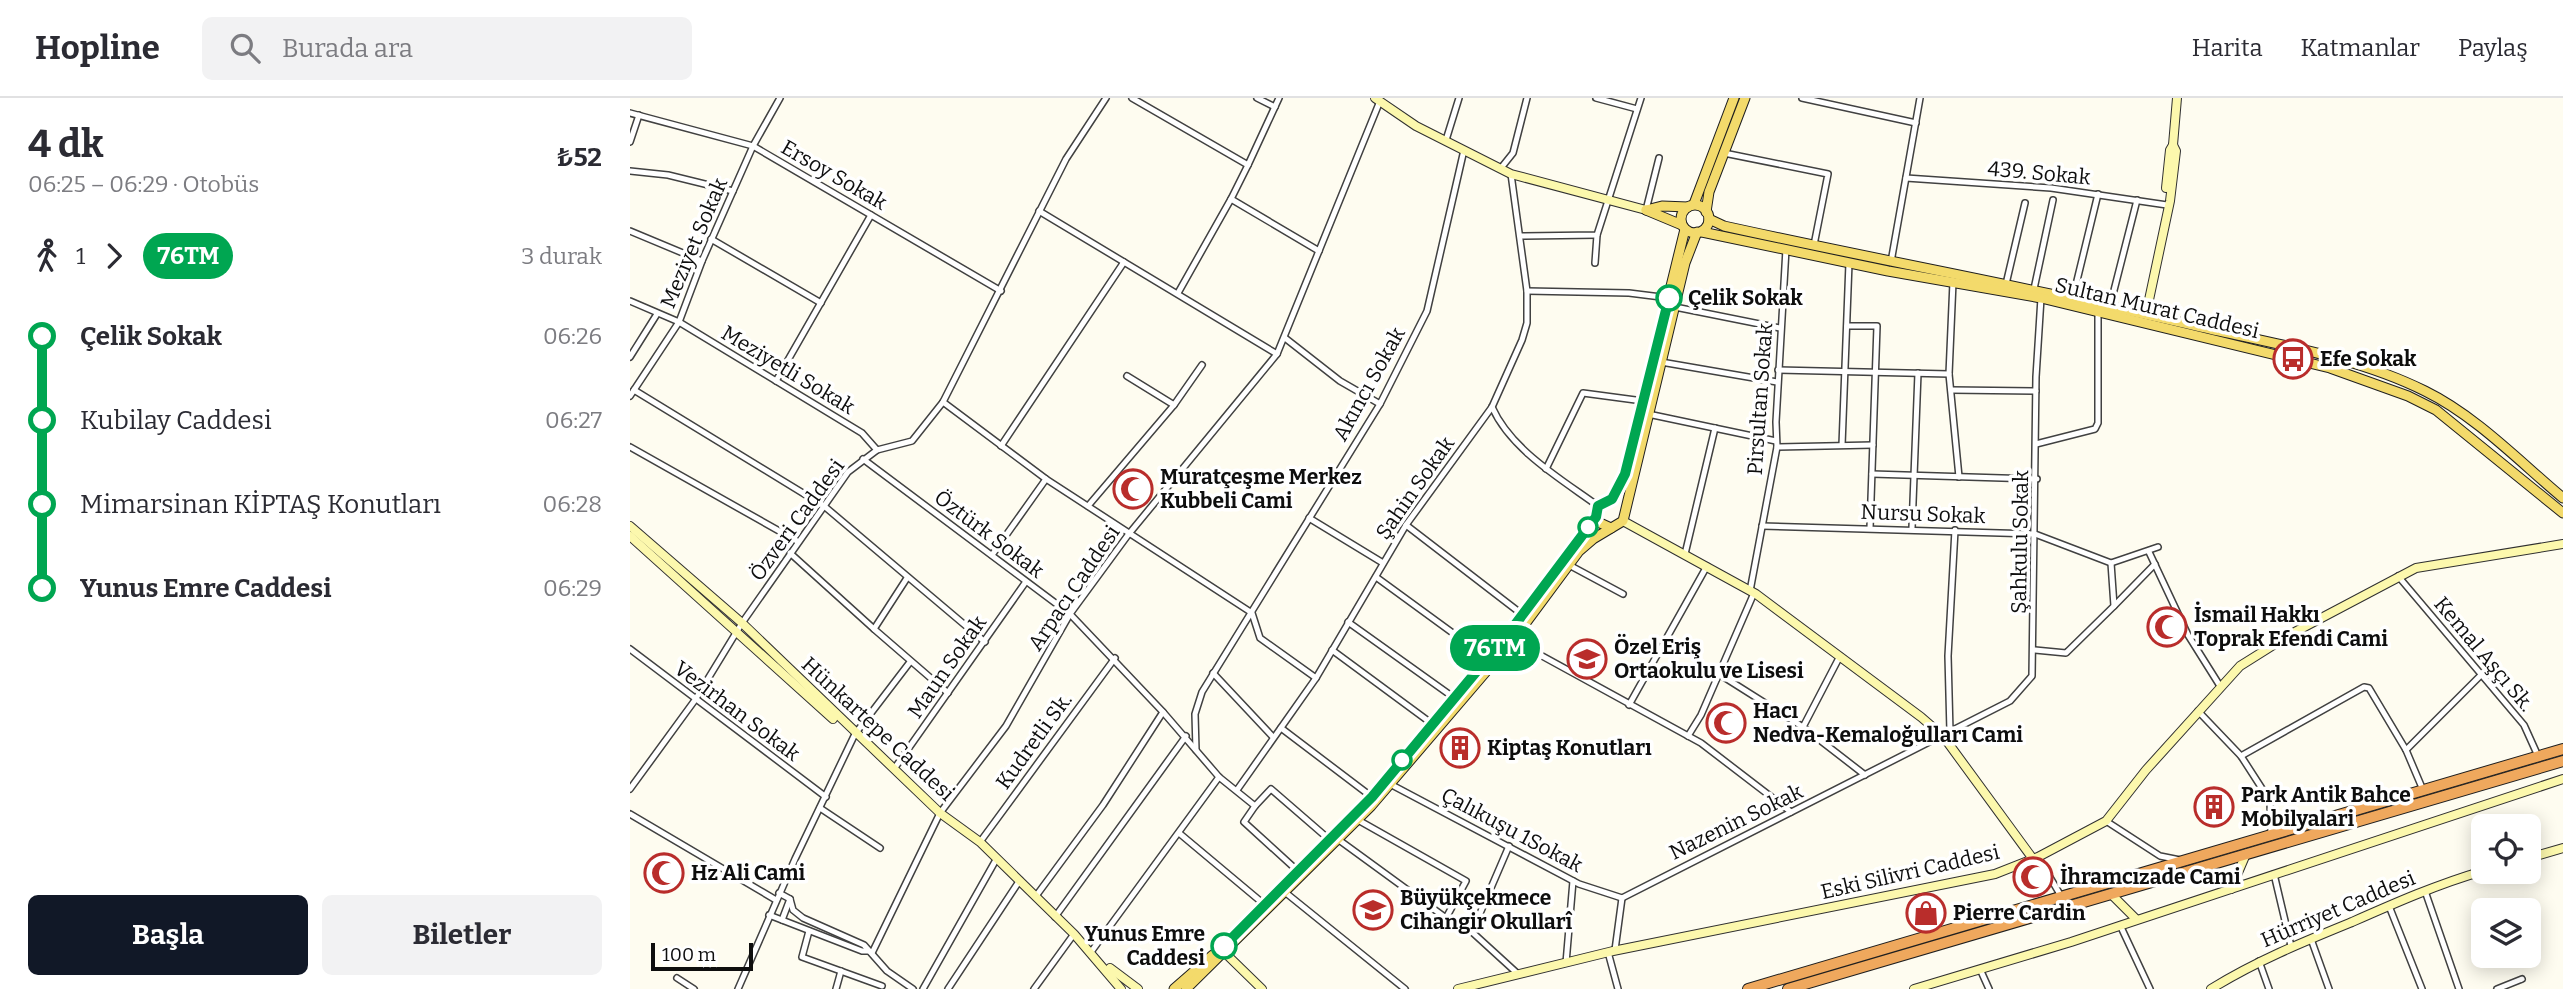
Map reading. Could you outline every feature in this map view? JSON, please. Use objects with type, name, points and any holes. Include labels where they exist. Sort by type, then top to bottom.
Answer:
[{"type":"highway","points":[[1748,989],[2563,749]]},
{"type":"highway","points":[[1788,989],[2563,761]]},
{"type":"main road","points":[[1186,989],[1265,905],[1358,820],[1513,640],[1592,539],[1623,521],[1661,362],[1683,227],[1681,218],[1691,205],[1734,98]]},
{"type":"main road","points":[[1174,989],[1223,951],[1286,893],[1335,840],[1522,615],[1596,517],[1598,506],[1612,499],[1625,474],[1672,302],[1685,264],[1707,215],[1709,192],[1745,98]]},
{"type":"main road","points":[[2145,318],[2176,151],[2174,145],[2177,98]]},
{"type":"main road","points":[[1378,99],[1416,126],[1511,174],[1646,210],[1691,205]]},
{"type":"main road","name":"Sultan Murat Caddesi","points":[[1691,205],[1724,226],[2110,306],[2145,318],[2256,344],[2399,392],[2436,410],[2563,513]]},
{"type":"main road","name":"Sultan Murat Caddesi","points":[[1646,210],[1700,232],[2041,298],[2098,312],[2145,318]]},
{"type":"main road","points":[[2256,344],[2363,368],[2426,391],[2455,409],[2563,498]]},
{"type":"main road","points":[[1612,499],[1622,504],[1625,511]]},
{"type":"main road","points":[[1596,517],[1602,526],[1611,528]]},
{"type":"main road","points":[[1623,521],[1752,592],[1947,734],[2036,858]]},
{"type":"main road","name":"Hünkartepe Caddesi","points":[[630,526],[742,623],[940,813],[980,842],[1099,960]]},
{"type":"main road","points":[[630,536],[847,732],[855,734]]},
{"type":"main road","name":"Eski Silivri Caddesi","points":[[1458,989],[1612,952],[1995,874],[2036,858],[2106,821],[2220,686],[2240,666],[2291,634],[2398,576],[2438,562],[2563,544]]},
{"type":"main road","points":[[1914,989],[2120,925],[2563,779]]},
{"type":"main road","points":[[2541,854],[2563,848]]},
{"type":"main road","points":[[2231,889],[2246,854]]},
{"type":"main road","name":"Hürriyet Caddesi","points":[[2211,989],[2291,946],[2471,875]]},
{"type":"main road","points":[[2112,895],[2136,919]]},
{"type":"main road","points":[[1223,951],[1262,989]]},
{"type":"main road","points":[[1099,960],[1121,989]]},
{"type":"main road","points":[[1099,960],[1138,989]]},
{"type":"street","name":"Meziyet Sokak","points":[[632,393],[679,322],[711,239],[753,146],[780,98]]},
{"type":"street","name":"Özveri Caddesi","points":[[630,789],[695,700],[797,541],[848,472],[877,450],[905,446],[912,441],[943,402],[1039,211],[1086,125],[1106,98]]},
{"type":"street","points":[[1132,98],[1248,165]]},
{"type":"street","points":[[1257,98],[1275,107]]},
{"type":"street","points":[[1178,293],[1231,199],[1279,98]]},
{"type":"street","points":[[1446,140],[1459,98]]},
{"type":"street","points":[[1501,168],[1513,153],[1527,98]]},
{"type":"street","points":[[1596,98],[1637,109]]},
{"type":"street","points":[[1595,263],[1597,235],[1641,98]]},
{"type":"street","points":[[1802,98],[1828,100],[1916,123]]},
{"type":"street","points":[[1891,262],[1920,98]]},
{"type":"street","name":"Arpacı Caddesi","points":[[870,952],[940,813],[1006,726],[1070,614],[1128,534],[1278,354],[1378,99]]},
{"type":"street","name":"Ersoy Sokak","points":[[630,113],[753,146],[1001,291]]},
{"type":"street","points":[[630,142],[639,115]]},
{"type":"street","name":"Akıncı Sokak","points":[[1196,750],[1198,702],[1213,673],[1380,404],[1427,311],[1464,150]]},
{"type":"street","points":[[1724,153],[1828,174],[1814,246]]},
{"type":"street","points":[[1646,210],[1659,158]]},
{"type":"street","points":[[630,171],[668,175],[733,191]]},
{"type":"street","name":"Şahin Sokak","points":[[1237,790],[1315,678],[1406,526],[1492,407],[1522,340],[1527,323],[1527,291],[1511,174]]},
{"type":"street","name":"439. Sokak","points":[[1906,178],[2098,194],[2167,205]]},
{"type":"street","points":[[2073,297],[2098,194]]},
{"type":"street","points":[[1231,199],[1320,251]]},
{"type":"street","points":[[2034,289],[2053,200]]},
{"type":"street","points":[[2110,306],[2137,200]]},
{"type":"street","points":[[2006,284],[2025,203]]},
{"type":"street","points":[[1039,211],[1278,354]]},
{"type":"street","points":[[776,381],[872,215]]},
{"type":"street","points":[[630,231],[702,261]]},
{"type":"street","points":[[1520,236],[1597,235]]},
{"type":"street","points":[[711,239],[821,303]]},
{"type":"street","name":"Pirsultan Sokak","points":[[1688,736],[1701,715],[1752,592],[1777,444],[1777,382],[1786,249]]},
{"type":"street","points":[[1001,446],[1124,262]]},
{"type":"street","points":[[1842,445],[1849,262]]},
{"type":"street","points":[[1953,282],[1949,374],[1959,477]]},
{"type":"street","points":[[1527,291],[1619,293],[1672,302],[1780,328]]},
{"type":"street","name":"Şahkulu Sokak","points":[[1947,734],[2010,701],[2032,676],[2035,650],[2036,391],[2041,298]]},
{"type":"street","name":"Meziyetli Sokak","points":[[630,301],[679,322],[862,433],[877,450]]},
{"type":"street","points":[[2036,444],[2095,429],[2098,423],[2098,312]]},
{"type":"street","points":[[630,357],[657,314]]},
{"type":"street","points":[[1847,326],[1877,326],[1870,528]]},
{"type":"street","points":[[1285,338],[1340,381],[1380,404]]},
{"type":"street","points":[[630,344],[636,348]]},
{"type":"street","points":[[1661,362],[1777,382]]},
{"type":"street","points":[[1088,506],[1174,405],[1202,365]]},
{"type":"street","points":[[1778,370],[1949,374]]},
{"type":"street","points":[[1912,528],[1918,373]]},
{"type":"street","points":[[1127,376],[1174,405]]},
{"type":"street","points":[[1951,390],[2036,391]]},
{"type":"street","points":[[632,393],[824,506],[985,642]]},
{"type":"street","points":[[1546,469],[1583,393],[1643,401]]},
{"type":"street","points":[[943,402],[1046,479],[1252,613],[1260,638],[1315,678]]},
{"type":"street","points":[[1492,407],[1498,421],[1546,469],[1598,506]]},
{"type":"street","points":[[1648,414],[1777,444],[1873,445]]},
{"type":"street","points":[[1685,554],[1714,428]]},
{"type":"street","points":[[630,447],[797,541]]},
{"type":"street","name":"Öztürk Sokak","points":[[863,459],[992,555],[1025,583],[1070,614],[1115,658],[1219,777],[1255,806]]},
{"type":"street","points":[[1872,474],[2037,479]]},
{"type":"street","points":[[992,555],[1046,479]]},
{"type":"street","points":[[1309,518],[1383,563]]},
{"type":"street","points":[[1406,526],[1522,615]]},
{"type":"street","name":"Nursu Sokak","points":[[1762,526],[1912,528],[2035,534],[2111,563]]},
{"type":"street","points":[[1947,734],[1955,530]]},
{"type":"street","points":[[2114,606],[2111,563],[2158,547]]},
{"type":"street","points":[[2149,552],[2188,635],[2220,686]]},
{"type":"street","points":[[790,553],[909,662],[948,693]]},
{"type":"street","points":[[2035,650],[2066,653],[2155,564]]},
{"type":"street","points":[[1569,565],[1623,594]]},
{"type":"street","points":[[1629,705],[1707,566]]},
{"type":"street","name":"Kemal Aşçı Sk.","points":[[2398,576],[2524,725],[2538,756]]},
{"type":"street","points":[[1376,577],[1487,658]]},
{"type":"street","points":[[874,629],[907,578]]},
{"type":"street","name":"Maun Sokak","points":[[894,769],[1025,583]]},
{"type":"street","points":[[1348,622],[1453,697]]},
{"type":"street","points":[[1513,640],[1702,743],[1791,812]]},
{"type":"street","name":"Vezirhan Sokak","points":[[630,649],[826,797]]},
{"type":"street","points":[[1332,650],[1431,723]]},
{"type":"street","points":[[1803,727],[1840,656]]},
{"type":"street","name":"Kudretli Sk.","points":[[980,842],[1115,658]]},
{"type":"street","points":[[738,989],[779,893],[855,734],[909,662]]},
{"type":"street","points":[[1213,673],[1273,737]]},
{"type":"street","points":[[1719,674],[1803,727],[1865,775]]},
{"type":"street","points":[[2406,750],[2481,676]]},
{"type":"street","points":[[2241,756],[2364,687],[2369,688],[2374,695],[2406,750],[2423,790]]},
{"type":"street","points":[[2198,711],[2241,756],[2270,801],[2271,835]]},
{"type":"street","points":[[1036,896],[1103,805],[1164,712]]},
{"type":"street","points":[[1281,728],[1372,797]]},
{"type":"street","name":"Nazenin Sokak","points":[[1622,898],[1947,734]]},
{"type":"street","points":[[1055,917],[1185,736]]},
{"type":"street","points":[[1091,952],[1219,777]]},
{"type":"street","name":"Çalıkuşu 1Sokak","points":[[1390,783],[1573,881],[1622,898]]},
{"type":"street","points":[[1300,873],[1244,822],[1271,789],[1335,840],[1446,918],[1472,932],[1518,974]]},
{"type":"street","points":[[820,808],[880,848]]},
{"type":"street","points":[[630,814],[776,900]]},
{"type":"street","points":[[1358,820],[1466,881],[1446,918]]},
{"type":"street","points":[[2106,821],[2160,856],[2184,861]]},
{"type":"street","points":[[1179,833],[1265,905]]},
{"type":"street","points":[[1472,932],[1509,846]]},
{"type":"street","points":[[923,989],[997,858]]},
{"type":"street","points":[[2036,858],[2062,897]]},
{"type":"street","points":[[2274,873],[2291,946]]},
{"type":"street","points":[[947,989],[1020,880]]},
{"type":"street","points":[[1566,962],[1573,881]]},
{"type":"street","points":[[2425,891],[2459,989]]},
{"type":"street","points":[[779,893],[790,899],[793,910],[803,918],[864,945],[887,971],[913,989]]},
{"type":"street","points":[[1286,893],[1405,989]]},
{"type":"street","points":[[1618,989],[1612,952],[1622,898]]},
{"type":"street","points":[[782,920],[790,899]]},
{"type":"street","points":[[2389,906],[2421,989]]},
{"type":"street","points":[[769,915],[870,952]]},
{"type":"street","points":[[2120,925],[2150,989]]},
{"type":"street","points":[[810,931],[802,957],[881,987],[887,971]]},
{"type":"street","points":[[1034,989],[1074,934]]},
{"type":"street","points":[[2311,939],[2329,989]]},
{"type":"street","points":[[2259,961],[2269,989]]},
{"type":"street","points":[[1980,969],[1989,989]]},
{"type":"street","points":[[836,989],[842,971]]},
{"type":"street","points":[[677,978],[694,989]]},
{"type":"street","points":[[2497,989],[2522,979]]},
{"type":"bus line","name":"76TM","points":[[1224,946],[1300,873],[1372,797],[1511,630],[1596,517],[1598,506],[1604,500],[1612,499],[1625,474],[1669,298]]},
{"type":"place","name":"Çelik Sokak","points":[[1669,298]]},
{"type":"place","name":"Efe Sokak","points":[[2293,359]]},
{"type":"place","name":"Muratçeşme Merkez Kubbeli Cami","points":[[1133,489]]},
{"type":"place","name":"İsmail Hakkı Toprak Efendi Cami","points":[[2167,627]]},
{"type":"place","name":"Özel Eriş Ortaokulu ve Lisesi","points":[[1587,659]]},
{"type":"place","name":"Hacı Nedva-Kemaloğulları Cami","points":[[1726,723]]},
{"type":"place","name":"Kiptaş Konutları","points":[[1460,748]]},
{"type":"place","name":"Park Antik Bahce Mobilyalari","points":[[2214,807]]},
{"type":"place","name":"Hz Ali Cami","points":[[664,873]]},
{"type":"place","name":"İhramcızade Cami","points":[[2033,877]]},
{"type":"place","name":"Büyükçekmece Cihangir Okullarî","points":[[1373,910]]},
{"type":"place","name":"Pierre Cardin","points":[[1926,913]]},
{"type":"place","name":"Yunus Emre Caddesi","points":[[1224,946]]}]
